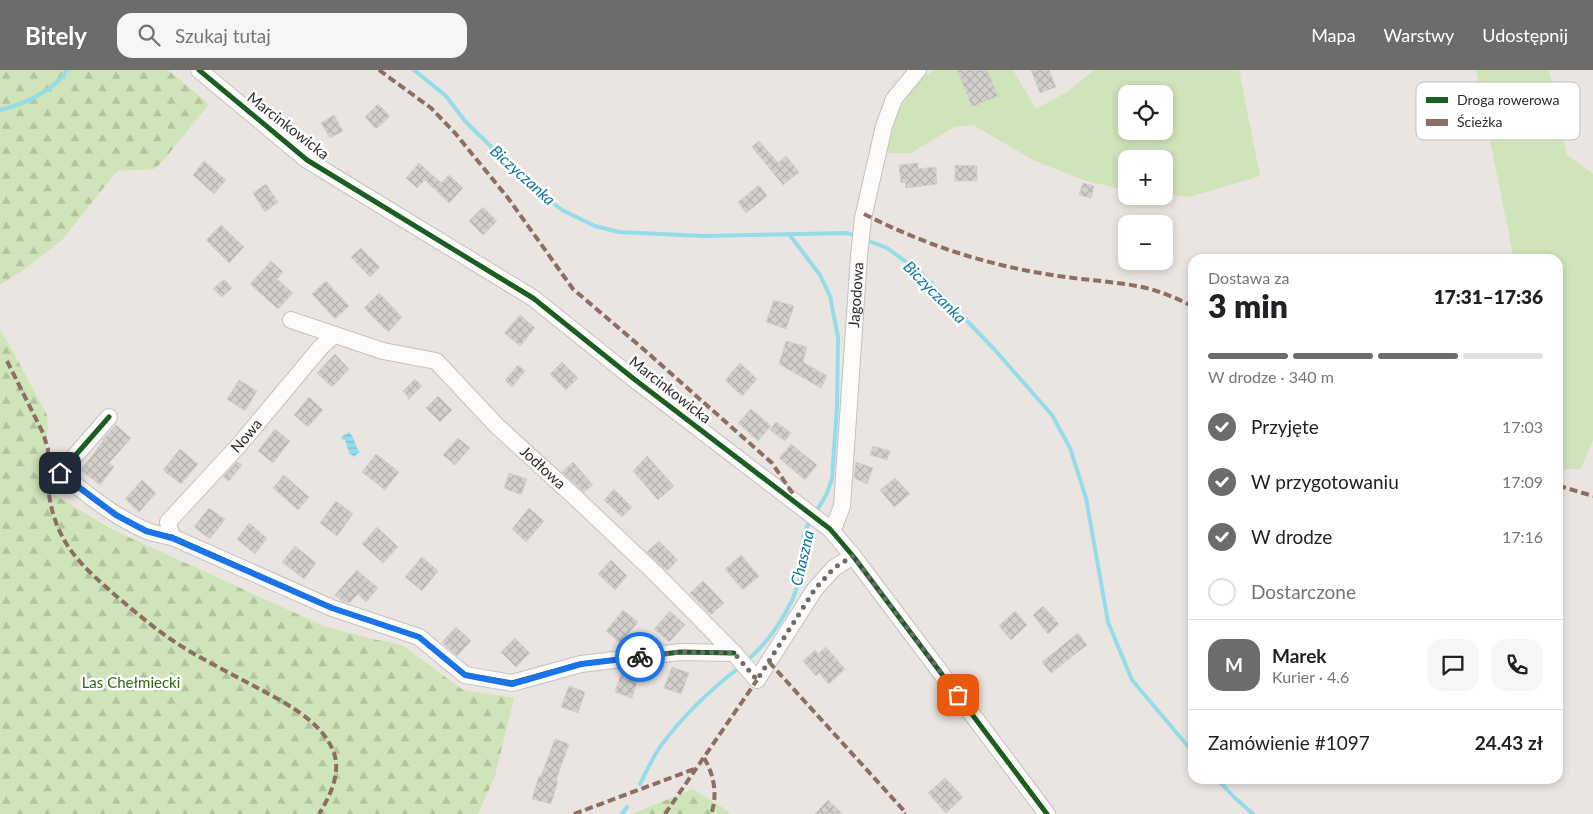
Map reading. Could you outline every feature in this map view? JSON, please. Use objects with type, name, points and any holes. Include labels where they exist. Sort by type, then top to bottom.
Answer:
[{"type":"street","name":"Marcinkowicka","points":[[199,70],[307,160],[533,298],[634,379],[825,525],[853,556],[1047,814]]},
{"type":"street","name":"Jagodowa","points":[[825,525],[835,524],[842,506],[863,218],[884,126],[894,99],[918,70]]},
{"type":"street","name":"Jodłowa","points":[[291,320],[383,351],[436,361],[498,426],[578,500],[745,666]]},
{"type":"street","name":"Nowa","points":[[172,538],[168,522],[240,444],[320,348],[334,335]]},
{"type":"street","points":[[109,417],[60,473],[100,504],[146,531],[172,538],[332,608],[419,637],[465,675],[512,684],[581,664],[680,652],[745,666],[834,568],[853,556]]},
{"type":"green space","points":[[0,70],[168,70],[209,104],[163,161],[154,169],[117,171],[62,240],[26,268],[0,285]]},
{"type":"green space","points":[[934,70],[1013,70],[1036,109],[1067,92],[1094,70],[1239,70],[1260,176],[1189,197],[1173,195],[1173,150],[1118,150],[1118,188],[1086,181],[1035,161],[973,125],[954,127],[911,153],[887,153],[890,135],[897,115],[907,97],[919,82]]},
{"type":"green space","points":[[1476,70],[1549,70],[1552,82],[1478,82]]},
{"type":"green space","points":[[1490,140],[1564,140],[1567,155],[1593,174],[1593,440],[1581,469],[1563,469],[1563,254],[1513,254]]},
{"type":"green space","name":"Las Chełmiecki","points":[[0,330],[47,415],[45,489],[111,529],[326,627],[403,646],[463,690],[514,698],[495,776],[478,814],[0,814]]},
{"type":"green space","points":[[693,789],[728,811],[729,814],[632,814]]},
{"type":"water","points":[[349,432],[360,452],[354,457],[349,453],[345,440],[341,437]]},
{"type":"building","points":[[957,70],[987,70],[998,96],[972,107]]},
{"type":"building","points":[[1031,70],[1049,70],[1056,87],[1040,93]]},
{"type":"building","points":[[378,104],[390,116],[376,129],[365,117]]},
{"type":"building","points":[[334,115],[343,131],[330,138],[321,123]]},
{"type":"building","points":[[759,141],[778,163],[786,156],[799,172],[783,185],[752,147]]},
{"type":"building","points":[[204,161],[226,180],[214,194],[193,175]]},
{"type":"building","points":[[419,163],[441,183],[449,175],[463,188],[449,203],[425,180],[417,188],[406,178]]},
{"type":"building","points":[[918,163],[918,169],[936,167],[937,184],[906,188],[905,182],[901,183],[899,165]]},
{"type":"building","points":[[955,165],[977,166],[977,181],[955,181]]},
{"type":"building","points":[[1083,183],[1094,186],[1091,198],[1079,195]]},
{"type":"building","points":[[266,184],[278,202],[265,212],[253,193]]},
{"type":"building","points":[[759,185],[767,196],[746,213],[738,202]]},
{"type":"building","points":[[483,207],[497,221],[483,235],[469,221]]},
{"type":"building","points":[[221,225],[244,247],[229,263],[206,240]]},
{"type":"building","points":[[361,248],[380,267],[370,277],[351,257]]},
{"type":"building","points":[[271,261],[283,272],[277,279],[293,293],[278,309],[250,284]]},
{"type":"building","points":[[224,279],[232,288],[222,297],[213,289]]},
{"type":"building","points":[[326,281],[349,306],[335,319],[312,294]]},
{"type":"building","points":[[379,293],[402,317],[388,332],[364,308]]},
{"type":"building","points":[[774,300],[794,306],[786,329],[766,322]]},
{"type":"building","points":[[520,315],[535,328],[520,346],[504,333]]},
{"type":"building","points":[[786,341],[807,347],[803,362],[827,376],[821,388],[779,364]]},
{"type":"building","points":[[335,354],[349,369],[332,387],[317,373]]},
{"type":"building","points":[[562,362],[578,378],[566,390],[550,374]]},
{"type":"building","points":[[740,363],[757,379],[742,396],[725,380]]},
{"type":"building","points":[[518,365],[525,371],[512,387],[505,380]]},
{"type":"building","points":[[415,379],[422,386],[408,400],[403,391]]},
{"type":"building","points":[[239,380],[257,391],[245,411],[227,399]]},
{"type":"building","points":[[438,396],[452,410],[440,422],[426,408]]},
{"type":"building","points":[[309,397],[323,410],[308,427],[294,415]]},
{"type":"building","points":[[751,409],[771,426],[758,441],[738,423]]},
{"type":"building","points":[[776,422],[791,433],[785,441],[770,430]]},
{"type":"building","points":[[116,425],[131,438],[109,463],[114,467],[100,485],[81,470],[102,440]]},
{"type":"building","points":[[275,429],[290,441],[273,463],[258,451]]},
{"type":"building","points":[[458,438],[470,448],[455,465],[443,455]]},
{"type":"building","points":[[791,444],[817,465],[805,480],[779,458]]},
{"type":"building","points":[[873,446],[890,451],[887,460],[870,455]]},
{"type":"building","points":[[180,449],[198,464],[181,484],[163,470]]},
{"type":"building","points":[[376,454],[399,472],[385,490],[362,472]]},
{"type":"building","points":[[647,456],[674,486],[658,500],[633,471]]},
{"type":"building","points":[[237,462],[242,465],[229,481],[223,477]]},
{"type":"building","points":[[573,462],[593,485],[584,492],[562,472]]},
{"type":"building","points":[[856,462],[873,468],[867,484],[854,478]]},
{"type":"building","points":[[509,473],[527,479],[521,495],[504,488]]},
{"type":"building","points":[[284,475],[309,497],[298,510],[273,488]]},
{"type":"building","points":[[895,478],[910,494],[894,507],[880,490]]},
{"type":"building","points":[[142,480],[156,493],[139,512],[125,499]]},
{"type":"building","points":[[614,489],[632,507],[622,517],[604,500]]},
{"type":"building","points":[[336,501],[353,514],[337,536],[320,523]]},
{"type":"building","points":[[209,508],[225,519],[210,539],[194,527]]},
{"type":"building","points":[[529,508],[544,521],[526,542],[512,529]]},
{"type":"building","points":[[249,523],[267,538],[255,554],[237,539]]},
{"type":"building","points":[[377,527],[398,547],[383,563],[362,544]]},
{"type":"building","points":[[659,541],[678,560],[667,571],[647,552]]},
{"type":"building","points":[[295,546],[316,563],[304,579],[282,562]]},
{"type":"building","points":[[741,555],[759,576],[743,590],[725,569]]},
{"type":"building","points":[[422,557],[438,571],[422,591],[405,577]]},
{"type":"building","points":[[611,560],[627,576],[615,590],[598,574]]},
{"type":"building","points":[[357,570],[378,588],[366,602],[358,594],[349,603],[341,600],[335,595]]},
{"type":"building","points":[[703,581],[724,603],[711,615],[690,593]]},
{"type":"building","points":[[1043,606],[1059,624],[1048,634],[1033,615]]},
{"type":"building","points":[[623,610],[638,622],[620,643],[606,631]]},
{"type":"building","points":[[670,611],[685,625],[669,642],[654,629]]},
{"type":"building","points":[[1015,611],[1027,625],[1011,640],[999,626]]},
{"type":"building","points":[[456,627],[471,641],[457,656],[442,642]]},
{"type":"building","points":[[1078,633],[1087,645],[1051,673],[1042,662]]},
{"type":"building","points":[[515,638],[530,653],[516,667],[501,652]]},
{"type":"building","points":[[826,647],[845,669],[829,684],[819,673],[816,676],[803,661],[815,650],[818,654]]},
{"type":"building","points":[[672,667],[689,673],[681,694],[664,688]]},
{"type":"building","points":[[621,673],[638,679],[632,698],[615,692]]},
{"type":"building","points":[[569,686],[585,692],[578,713],[561,707]]},
{"type":"building","points":[[555,739],[569,744],[556,780],[558,781],[551,804],[532,799],[539,776],[541,776]]},
{"type":"building","points":[[945,778],[963,797],[946,813],[928,793]]},
{"type":"building","points":[[828,800],[843,814],[815,814]]},
{"type":"waterway","points":[[0,110],[38,96],[55,84],[67,70]]},
{"type":"waterway","name":"Biczyczanka","points":[[414,70],[446,96],[465,121],[532,187],[562,210],[595,226],[619,232],[703,236],[847,233],[857,236]]},
{"type":"waterway","name":"Chaszna","points":[[789,234],[820,275],[830,296],[838,337],[837,407],[832,479],[827,493],[815,514]]},
{"type":"waterway","name":"Biczyczanka","points":[[864,239],[887,248],[920,272],[994,349],[1052,415],[1070,448],[1086,498],[1108,622],[1132,680],[1188,746]]},
{"type":"waterway","name":"Chaszna","points":[[746,661],[771,635],[791,602],[799,580],[804,534],[811,520]]},
{"type":"waterway","name":"Chaszna","points":[[640,784],[657,752],[678,724],[718,684],[741,666]]},
{"type":"waterway","name":"Biczyczanka","points":[[1222,784],[1253,814]]},
{"type":"waterway","name":"Chaszna","points":[[622,814],[627,807]]},
{"type":"marked path","points":[[379,70],[431,108],[455,133],[508,198],[573,289],[772,463],[795,497]]},
{"type":"marked path","points":[[864,214],[909,235],[979,259],[1027,271],[1142,287],[1168,295],[1188,304]]},
{"type":"marked path","points":[[7,361],[43,433],[48,449],[47,463]]},
{"type":"marked path","points":[[60,473],[47,463],[52,510],[67,545],[86,568],[148,623],[179,645],[289,706],[321,731],[334,753],[336,769],[333,785],[319,814]]},
{"type":"marked path","points":[[1563,487],[1593,496]]},
{"type":"marked path","points":[[769,662],[905,814]]},
{"type":"marked path","points":[[665,814],[757,680]]},
{"type":"marked path","points":[[704,758],[714,785],[714,800],[711,814]]},
{"type":"marked path","points":[[574,814],[697,768]]},
{"type":"cycle path","points":[[199,70],[307,160],[533,298],[634,379],[830,529],[853,556],[1047,814]]},
{"type":"cycle path","points":[[109,417],[60,473],[101,504],[145,530],[172,537],[332,608],[419,637],[465,675],[512,683],[581,664],[680,652],[734,653]]},
{"type":"way so far","points":[[640,657],[680,652],[734,653],[757,680],[815,589],[834,568],[853,556],[958,695]]},
{"type":"route","points":[[60,473],[116,515],[146,531],[172,538],[332,608],[419,637],[465,675],[512,684],[581,664],[640,657]]}]
